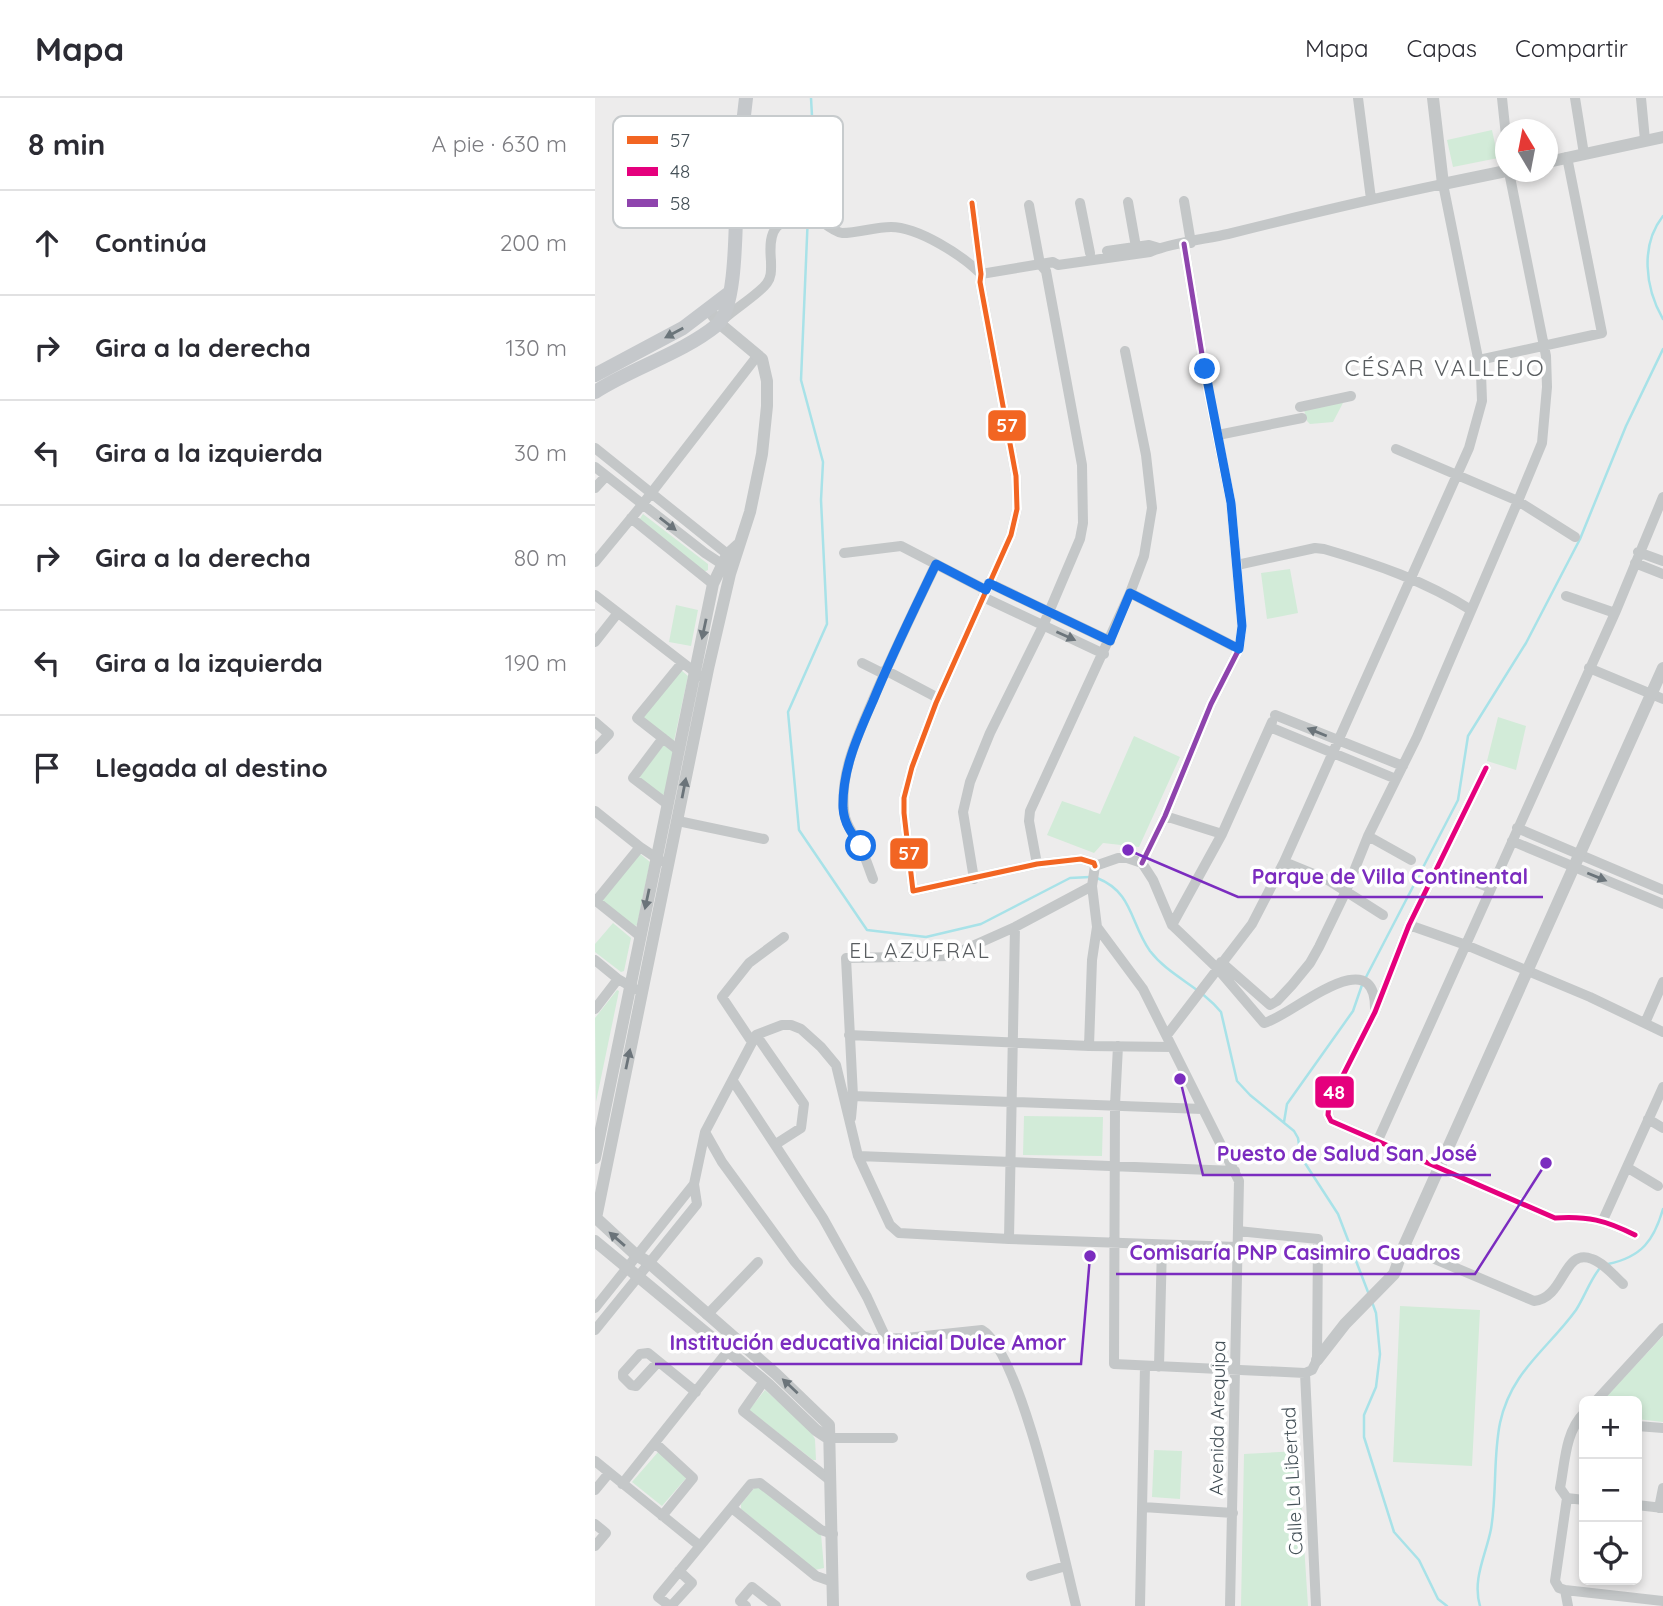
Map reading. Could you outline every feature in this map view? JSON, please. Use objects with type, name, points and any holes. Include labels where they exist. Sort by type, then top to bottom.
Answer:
[{"type":"main road","points":[[744,116],[746,98]]},
{"type":"main road","points":[[595,392],[692,342],[719,323],[726,309],[733,277],[735,228]]},
{"type":"main road","points":[[595,375],[684,328],[729,293]]},
{"type":"street","points":[[1358,98],[1371,199]]},
{"type":"street","points":[[1170,1032],[1252,924],[1284,862],[1469,448],[1480,410],[1483,388],[1479,360],[1443,184],[1433,98]]},
{"type":"street","points":[[1502,98],[1504,119]]},
{"type":"street","points":[[1575,98],[1584,154]]},
{"type":"street","points":[[1641,98],[1645,140]]},
{"type":"street","points":[[1558,159],[1663,137]]},
{"type":"street","points":[[1479,360],[1598,335],[1602,329],[1567,157]]},
{"type":"street","points":[[1053,262],[1058,265],[1150,252],[1316,211],[1495,173]]},
{"type":"street","points":[[1217,968],[1267,1003],[1274,1004],[1310,963],[1417,737],[1542,443],[1547,387],[1545,346],[1509,182]]},
{"type":"street","points":[[1142,863],[1165,816],[1211,704],[1239,649],[1242,626],[1231,503],[1188,243],[1184,201]]},
{"type":"street","points":[[1128,202],[1136,247]]},
{"type":"street","points":[[972,203],[980,282],[1018,494],[1011,535],[918,749],[904,798],[904,830],[913,891],[1037,864],[1081,859],[1094,863],[1092,886],[1097,927],[1092,960],[1089,1046]]},
{"type":"street","points":[[1080,203],[1090,253]]},
{"type":"street","points":[[974,878],[964,822],[966,795],[991,733],[1043,626],[1080,539],[1083,523],[1082,465],[1046,271],[1040,264],[1029,205]]},
{"type":"street","points":[[830,228],[842,233],[888,227],[911,231],[968,261],[981,274]]},
{"type":"street","points":[[719,323],[766,284],[771,275],[770,237],[775,228]]},
{"type":"street","points":[[981,274],[1090,253],[1149,245],[1159,248]]},
{"type":"street","points":[[729,293],[736,297],[754,294]]},
{"type":"street","points":[[595,1158],[713,584],[738,545],[750,512],[764,436],[767,381],[762,359],[719,323],[709,310]]},
{"type":"street","points":[[1037,864],[1029,821],[1030,811],[1110,641],[1144,556],[1152,508],[1146,455],[1125,351]]},
{"type":"street","points":[[595,562],[758,355]]},
{"type":"street","points":[[1218,435],[1351,396]]},
{"type":"street","points":[[595,448],[651,493],[728,562]]},
{"type":"street","points":[[1396,449],[1518,501],[1576,537]]},
{"type":"street","points":[[595,467],[642,505],[728,562]]},
{"type":"street","points":[[595,488],[606,476]]},
{"type":"street","points":[[1378,1140],[1615,613],[1663,497]]},
{"type":"street","points":[[631,518],[713,584]]},
{"type":"street","points":[[843,553],[901,547],[986,590],[1043,626],[1104,654]]},
{"type":"street","points":[[1237,565],[1315,548],[1385,567],[1449,596],[1471,610]]},
{"type":"street","points":[[1637,558],[1663,561]]},
{"type":"street","points":[[1637,558],[1663,574]]},
{"type":"street","points":[[595,1009],[630,986],[669,864],[728,562]]},
{"type":"street","points":[[873,879],[861,846],[851,833],[843,809],[845,780],[849,762],[885,672],[936,564]]},
{"type":"street","points":[[986,590],[1048,613],[1110,641]]},
{"type":"street","points":[[1130,593],[1239,649]]},
{"type":"street","points":[[595,596],[706,680]]},
{"type":"street","points":[[1566,596],[1615,613]]},
{"type":"street","points":[[595,642],[617,614]]},
{"type":"street","points":[[678,750],[637,718],[682,663]]},
{"type":"street","points":[[862,663],[938,698]]},
{"type":"street","points":[[1589,668],[1657,697]]},
{"type":"street","points":[[1118,1046],[1114,1167],[1114,1364],[1236,1371],[1305,1373],[1312,1370],[1345,1324],[1394,1274],[1404,1246],[1573,867],[1657,697],[1663,668]]},
{"type":"street","points":[[1272,721],[1338,740],[1403,766]]},
{"type":"street","points":[[1272,721],[1332,754],[1396,779]]},
{"type":"street","points":[[1172,925],[1222,834],[1272,721]]},
{"type":"street","points":[[595,722],[609,734],[595,749]]},
{"type":"street","points":[[663,738],[633,778],[667,804]]},
{"type":"street","points":[[1486,768],[1409,925],[1375,1012],[1328,1109],[1331,1121],[1555,1218],[1603,1220],[1635,1235]]},
{"type":"street","points":[[595,811],[656,859],[669,864]]},
{"type":"street","points":[[1165,816],[1222,834]]},
{"type":"street","points":[[678,821],[764,839]]},
{"type":"street","points":[[1517,828],[1663,890]]},
{"type":"street","points":[[1368,836],[1411,860]]},
{"type":"street","points":[[1512,841],[1663,904]]},
{"type":"street","points":[[640,847],[596,901],[640,936]]},
{"type":"street","points":[[1095,867],[1118,858],[1142,863],[1153,880],[1172,925],[1217,968],[1264,1023],[1278,1018],[1326,988],[1347,980],[1364,981],[1369,985],[1375,998],[1375,1012]]},
{"type":"street","points":[[1284,862],[1328,880],[1383,915]]},
{"type":"street","points":[[1468,879],[1491,888]]},
{"type":"street","points":[[850,1125],[853,1096],[846,958],[950,956],[1015,927],[1092,886]]},
{"type":"street","points":[[1409,925],[1465,945],[1590,997],[1663,1031]]},
{"type":"street","points":[[1009,1239],[1015,927]]},
{"type":"street","points":[[858,1156],[1235,1171],[1172,1046],[1170,1032],[1143,989],[1097,927]]},
{"type":"street","points":[[776,1144],[801,1128],[804,1104],[722,997],[749,963],[784,937]]},
{"type":"street","points":[[595,960],[630,986]]},
{"type":"street","points":[[1645,1023],[1663,982]]},
{"type":"street","points":[[595,1330],[697,1205],[694,1184],[705,1132],[754,1039],[782,1025],[801,1029],[836,1065],[858,1156],[890,1225],[898,1233],[1237,1247]]},
{"type":"street","points":[[849,1035],[1089,1046],[1172,1046]]},
{"type":"street","points":[[733,1081],[823,1218],[867,1297],[885,1338]]},
{"type":"street","points":[[1603,1220],[1663,1087]]},
{"type":"street","points":[[853,1096],[1202,1109]]},
{"type":"street","points":[[1648,1119],[1663,1128]]},
{"type":"street","points":[[602,1120],[596,1218],[737,1340],[829,1426],[833,1606]]},
{"type":"street","points":[[705,1132],[722,1162],[796,1262],[863,1335],[871,1339],[906,1338],[982,1330],[994,1340],[1015,1382],[1039,1456],[1076,1606]]},
{"type":"street","points":[[1627,1168],[1658,1186]]},
{"type":"street","name":"Avenida Arequipa","points":[[1230,1606],[1239,1181],[1235,1171]]},
{"type":"street","points":[[595,1308],[694,1184]]},
{"type":"street","points":[[1238,1231],[1318,1239],[1317,1360]]},
{"type":"street","points":[[595,1241],[764,1381],[828,1438],[893,1438]]},
{"type":"street","points":[[1159,1367],[1161,1245]]},
{"type":"street","points":[[1404,1246],[1534,1301],[1546,1298],[1556,1288],[1570,1264],[1584,1257],[1595,1260],[1623,1283]]},
{"type":"street","points":[[707,1315],[758,1262]]},
{"type":"street","points":[[1600,1396],[1663,1328]]},
{"type":"street","points":[[622,1484],[737,1340]]},
{"type":"street","points":[[658,1362],[696,1392]]},
{"type":"street","points":[[1140,1606],[1145,1366]]},
{"type":"street","name":"Calle La Libertad","points":[[1305,1373],[1316,1606]]},
{"type":"street","points":[[764,1381],[743,1411],[831,1481]]},
{"type":"street","points":[[1579,1422],[1570,1434],[1560,1488],[1567,1498],[1555,1581],[1559,1588],[1565,1590],[1663,1601]]},
{"type":"street","points":[[1642,1426],[1663,1428]]},
{"type":"street","points":[[655,1443],[693,1478],[662,1516]]},
{"type":"street","points":[[595,1461],[700,1546]]},
{"type":"street","points":[[595,1490],[609,1474]]},
{"type":"street","points":[[679,1571],[692,1583],[671,1606],[658,1597],[679,1571],[751,1484],[759,1483],[821,1530],[833,1534]]},
{"type":"street","points":[[1642,1506],[1661,1508],[1663,1488]]},
{"type":"street","points":[[1567,1498],[1579,1499]]},
{"type":"street","points":[[1143,1507],[1233,1513]]},
{"type":"street","points":[[731,1508],[816,1576],[833,1582]]},
{"type":"street","points":[[595,1524],[606,1534],[595,1546]]},
{"type":"street","points":[[1031,1576],[1066,1566]]},
{"type":"street","points":[[746,1606],[740,1601],[752,1587],[776,1606]]},
{"type":"street","points":[[1565,1590],[1568,1606]]},
{"type":"green space","points":[[1492,130],[1495,159],[1453,167],[1447,140]]},
{"type":"green space","points":[[1344,401],[1333,422],[1310,424],[1307,421],[1304,410]]},
{"type":"green space","points":[[643,514],[708,564],[708,570],[704,572],[639,520]]},
{"type":"green space","points":[[1290,569],[1298,613],[1267,619],[1261,573]]},
{"type":"green space","points":[[676,605],[698,610],[691,646],[669,642]]},
{"type":"green space","points":[[681,670],[688,676],[674,741],[671,742],[643,717]]},
{"type":"green space","points":[[1498,717],[1526,726],[1516,770],[1487,761]]},
{"type":"green space","points":[[1134,736],[1180,757],[1139,847],[1103,843],[1094,853],[1047,835],[1062,801],[1100,814]]},
{"type":"green space","points":[[664,745],[673,752],[665,794],[660,796],[637,775]]},
{"type":"green space","points":[[639,853],[650,862],[637,925],[633,927],[602,902],[603,897]]},
{"type":"green space","points":[[613,923],[631,938],[624,971],[621,972],[595,952],[595,944]]},
{"type":"green space","points":[[617,990],[619,991],[596,1102],[595,1018]]},
{"type":"green space","points":[[1024,1116],[1103,1117],[1102,1156],[1023,1155]]},
{"type":"green space","points":[[1400,1306],[1480,1310],[1472,1466],[1393,1462]]},
{"type":"green space","points":[[1663,1336],[1663,1422],[1642,1420],[1642,1396],[1607,1396]]},
{"type":"green space","points":[[765,1390],[807,1426],[815,1439],[816,1460],[749,1410]]},
{"type":"green space","points":[[1154,1450],[1182,1451],[1180,1499],[1152,1497]]},
{"type":"green space","points":[[659,1451],[688,1476],[662,1506],[632,1482]]},
{"type":"green space","points":[[1298,1451],[1308,1606],[1241,1606],[1244,1454]]},
{"type":"green space","points":[[755,1487],[761,1487],[821,1534],[824,1568],[815,1570],[741,1509],[741,1504]]},
{"type":"waterway","points":[[811,98],[812,116]]},
{"type":"waterway","points":[[1663,216],[1656,227],[1648,253],[1652,294],[1663,319]]},
{"type":"waterway","points":[[807,228],[801,380],[823,462],[821,500],[827,624],[788,712],[799,830],[867,930],[926,937],[981,924],[1070,878],[1090,877]]},
{"type":"waterway","points":[[1365,979],[1458,800],[1468,736],[1526,643],[1580,539],[1626,426],[1663,349]]},
{"type":"waterway","points":[[1097,878],[1118,891],[1143,940],[1158,960],[1204,995],[1221,1012],[1237,1081],[1294,1131],[1301,1157],[1338,1214],[1368,1292]]},
{"type":"waterway","points":[[1284,1122],[1287,1104],[1353,1011],[1362,985]]},
{"type":"waterway","points":[[1608,1264],[1630,1257],[1645,1246],[1663,1209]]},
{"type":"waterway","points":[[1480,1606],[1479,1577],[1491,1529],[1498,1436],[1505,1405],[1521,1375],[1576,1310],[1600,1268]]},
{"type":"waterway","points":[[1372,1302],[1376,1313],[1380,1354],[1376,1387],[1364,1415],[1364,1437],[1394,1532],[1419,1560],[1438,1599],[1447,1606]]},
{"type":"transit line","name":"57","points":[[972,203],[980,282],[1016,476],[1017,509],[1011,535],[936,703],[912,767],[904,798],[904,813],[913,891],[1037,864],[1081,859],[1094,863],[1095,866]]},
{"type":"transit line","name":"58","points":[[1142,863],[1165,816],[1211,704],[1239,649],[1242,626],[1231,503],[1207,385],[1184,244]]},
{"type":"transit line","name":"48","points":[[1486,768],[1409,925],[1375,1012],[1329,1103],[1328,1115],[1331,1121],[1555,1218],[1596,1220],[1635,1235]]},
{"type":"place","name":"Parque de Villa Continental","points":[[1128,850]]},
{"type":"place","name":"Puesto de Salud San José","points":[[1180,1079]]},
{"type":"place","name":"Comisaría PNP Casimiro Cuadros","points":[[1546,1163]]},
{"type":"place","name":"Institución educativa inicial Dulce Amor","points":[[1090,1256]]},
{"type":"district","name":"CÉSAR VALLEJO","points":[[1445,367]]},
{"type":"district","name":"EL AZUFRAL","points":[[920,950]]},
{"type":"route","points":[[861,846],[851,833],[843,809],[849,762],[885,670],[936,564],[986,590],[989,583],[1110,641],[1130,593],[1239,649],[1242,626],[1231,503],[1205,369]]}]
